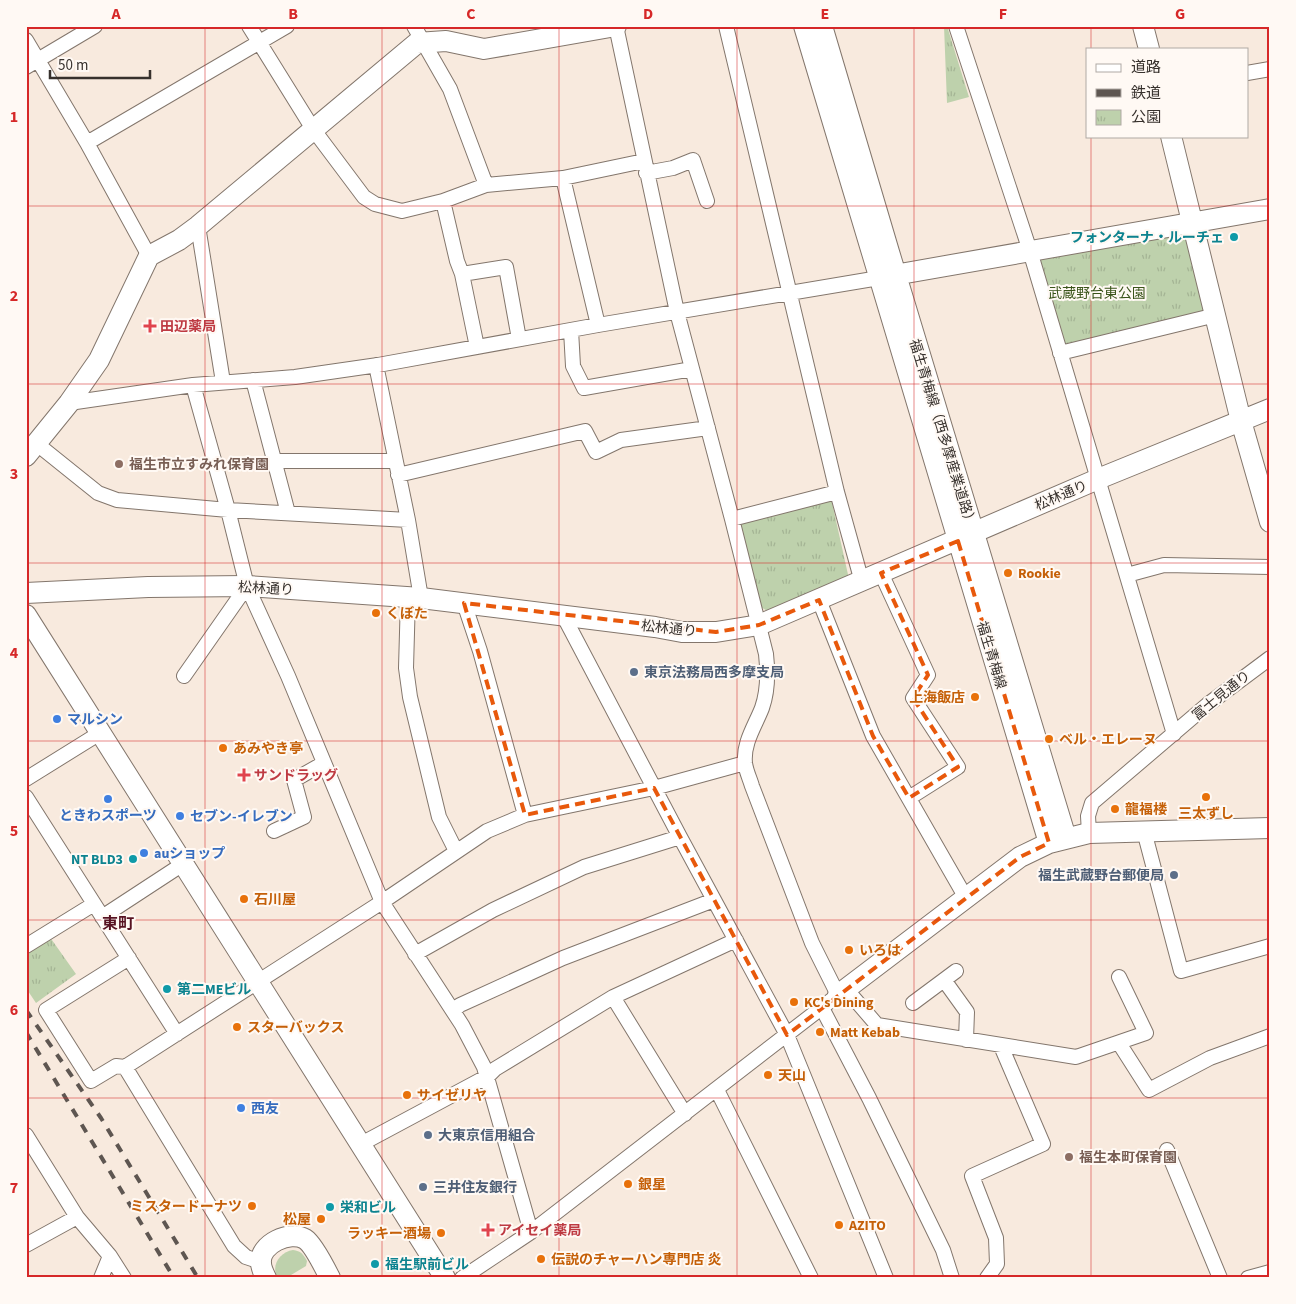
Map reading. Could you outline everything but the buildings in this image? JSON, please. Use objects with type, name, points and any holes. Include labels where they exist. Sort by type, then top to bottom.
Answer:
[{"type":"street","points":[[32,63],[95,26]]},
{"type":"street","points":[[249,26],[312,130],[364,197],[375,204],[402,211],[442,201],[486,185],[564,178],[645,167],[673,168],[693,160],[707,201]]},
{"type":"street","points":[[87,143],[287,26]]},
{"type":"street","points":[[419,34],[484,49],[616,26],[677,312],[766,654],[768,684],[762,709],[750,732],[745,763],[812,943],[835,997],[869,1098],[938,1241],[952,1278]]},
{"type":"street","points":[[726,26],[789,294],[862,582]]},
{"type":"street","name":"福生青梅線（西多摩産業道路）","points":[[804,26],[887,276],[966,536]]},
{"type":"street","name":"福生青梅線（西多摩産業道路）","points":[[822,26],[935,466]]},
{"type":"street","points":[[956,26],[1030,251],[1174,734]]},
{"type":"street","points":[[1143,26],[1149,48]]},
{"type":"street","points":[[408,520],[228,510],[117,500],[98,493],[32,450],[69,403],[99,360],[148,256],[179,240],[198,226],[417,43],[419,34]]},
{"type":"street","points":[[419,34],[450,89],[486,185]]},
{"type":"street","points":[[26,40],[32,63],[87,143],[148,256]]},
{"type":"street","points":[[1248,73],[1270,69]]},
{"type":"street","points":[[1171,138],[1191,223],[1270,522]]},
{"type":"street","points":[[564,178],[598,325]]},
{"type":"street","points":[[442,201],[462,274],[476,347]]},
{"type":"street","points":[[69,403],[193,385],[295,377],[376,365],[1270,209]]},
{"type":"street","points":[[198,226],[223,382]]},
{"type":"street","points":[[462,274],[506,267],[519,339]]},
{"type":"street","points":[[1060,353],[1216,315]]},
{"type":"street","points":[[570,330],[573,366],[584,388],[692,369]]},
{"type":"street","points":[[376,365],[408,520],[415,598],[406,668],[410,697],[439,817],[456,851]]},
{"type":"street","points":[[254,380],[288,513]]},
{"type":"street","points":[[193,385],[247,586],[288,676],[382,902],[467,1033],[488,1076],[532,1232]]},
{"type":"street","name":"松林通り","points":[[26,593],[148,587],[247,586],[415,598],[563,615],[682,632],[716,632],[759,625],[1098,479],[1270,409]]},
{"type":"street","points":[[398,475],[584,431],[596,452],[621,440],[708,428]]},
{"type":"street","points":[[275,461],[395,461]]},
{"type":"street","name":"福生青梅線","points":[[935,466],[966,536],[1057,841]]},
{"type":"street","points":[[732,519],[838,492]]},
{"type":"street","points":[[1127,575],[1164,565],[1270,567]]},
{"type":"street","points":[[881,573],[928,675],[913,698],[958,767],[909,798]]},
{"type":"street","points":[[184,676],[247,586]]},
{"type":"street","points":[[819,600],[873,736],[966,898]]},
{"type":"street","points":[[464,603],[480,651],[525,815]]},
{"type":"street","points":[[26,615],[445,1278]]},
{"type":"street","points":[[563,615],[787,1035],[886,1278]]},
{"type":"street","name":"富士見通り","points":[[1089,834],[1088,816],[1092,803],[1238,680],[1270,658]]},
{"type":"street","points":[[26,779],[100,733]]},
{"type":"street","points":[[128,958],[46,1010],[90,1081],[116,1066],[125,1067],[382,902],[487,831],[525,815],[654,788],[745,763]]},
{"type":"street","points":[[274,831],[304,817],[294,780],[324,764]]},
{"type":"street","points":[[26,797],[177,1034]]},
{"type":"street","points":[[462,1278],[532,1232],[835,997],[1020,857],[1057,841],[1089,834],[1270,828]]},
{"type":"street","points":[[1144,831],[1181,971],[1270,946]]},
{"type":"street","points":[[415,954],[493,910],[584,867],[680,837]]},
{"type":"street","points":[[102,917],[183,864]]},
{"type":"street","points":[[453,1011],[460,1005],[563,958],[714,900]]},
{"type":"street","points":[[26,946],[94,904]]},
{"type":"street","points":[[361,1144],[488,1076],[496,1069],[613,997],[736,940]]},
{"type":"street","points":[[913,1003],[956,971]]},
{"type":"street","points":[[835,997],[876,1025],[1076,1057],[1146,1033],[1119,977]]},
{"type":"street","points":[[944,980],[967,1012],[966,1040]]},
{"type":"street","points":[[613,997],[685,1114]]},
{"type":"street","points":[[1118,1043],[1149,1090],[1210,1058],[1270,1036]]},
{"type":"street","points":[[987,1278],[997,1264],[996,1238],[972,1176],[1044,1144],[1001,1046]]},
{"type":"street","points":[[125,1067],[234,1246],[264,1270]]},
{"type":"street","points":[[717,1090],[811,1278]]},
{"type":"street","points":[[27,1138],[77,1217],[110,1256],[124,1278]]},
{"type":"street","points":[[1167,1150],[1220,1278]]},
{"type":"street","points":[[26,1245],[77,1217]]},
{"type":"street","points":[[264,1270],[264,1251],[271,1244],[288,1235],[298,1235],[307,1240],[330,1278]]},
{"type":"street","points":[[101,1278],[110,1256]]},
{"type":"street","points":[[1248,1278],[1270,1272]]},
{"type":"highlighted area","points":[[958,541],[1049,843],[1020,857],[787,1035],[654,788],[525,815],[464,603],[716,632],[759,625],[819,600],[873,736],[909,798],[958,767],[913,698],[928,675],[881,573]]},
{"type":"green space","points":[[944,26],[947,26],[969,97],[947,103]]},
{"type":"green space","name":"武蔵野台東公園","points":[[1187,234],[1206,313],[1068,347],[1063,345],[1040,263],[1043,256]]},
{"type":"green space","points":[[831,498],[849,579],[769,612],[759,606],[736,523]]},
{"type":"green space","points":[[47,933],[76,974],[36,1003],[26,988],[26,947]]},
{"type":"green space","points":[[293,1250],[303,1255],[307,1261],[306,1266],[286,1278],[278,1278],[275,1269],[278,1260],[288,1251]]},
{"type":"railway","points":[[26,1010],[101,1118],[198,1278]]},
{"type":"railway","points":[[26,1032],[174,1278]]},
{"type":"place","name":"フォンターナ・ルーチェ","points":[[1234,237]]},
{"type":"place","name":"田辺薬局","points":[[150,326]]},
{"type":"place","name":"福生市立すみれ保育園","points":[[119,464]]},
{"type":"place","name":"Rookie","points":[[1008,573]]},
{"type":"place","name":"くぼた","points":[[376,613]]},
{"type":"place","name":"東京法務局西多摩支局","points":[[634,672]]},
{"type":"place","name":"上海飯店","points":[[975,697]]},
{"type":"place","name":"マルシン","points":[[57,719]]},
{"type":"place","name":"ベル・エレーヌ","points":[[1049,739]]},
{"type":"place","name":"あみやき亭","points":[[223,748]]},
{"type":"place","name":"サンドラッグ","points":[[244,775]]},
{"type":"place","name":"三太ずし","points":[[1206,797]]},
{"type":"place","name":"ときわスポーツ","points":[[108,799]]},
{"type":"place","name":"龍福楼","points":[[1115,809]]},
{"type":"place","name":"セブン-イレブン","points":[[180,816]]},
{"type":"place","name":"auショップ","points":[[144,853]]},
{"type":"place","name":"NT BLD3","points":[[133,859]]},
{"type":"place","name":"福生武蔵野台郵便局","points":[[1174,875]]},
{"type":"place","name":"石川屋","points":[[244,899]]},
{"type":"place","name":"いろは","points":[[849,950]]},
{"type":"place","name":"第二MEビル","points":[[167,989]]},
{"type":"place","name":"KC's Dining","points":[[794,1002]]},
{"type":"place","name":"スターバックス","points":[[237,1027]]},
{"type":"place","name":"Matt Kebab","points":[[820,1032]]},
{"type":"place","name":"天山","points":[[768,1075]]},
{"type":"place","name":"サイゼリヤ","points":[[407,1095]]},
{"type":"place","name":"西友","points":[[241,1108]]},
{"type":"place","name":"大東京信用組合","points":[[428,1135]]},
{"type":"place","name":"福生本町保育園","points":[[1069,1157]]},
{"type":"place","name":"銀星","points":[[628,1184]]},
{"type":"place","name":"三井住友銀行","points":[[423,1187]]},
{"type":"place","name":"ミスタードーナツ","points":[[252,1206]]},
{"type":"place","name":"栄和ビル","points":[[330,1207]]},
{"type":"place","name":"松屋","points":[[321,1219]]},
{"type":"place","name":"AZITO","points":[[839,1225]]},
{"type":"place","name":"アイセイ薬局","points":[[488,1230]]},
{"type":"place","name":"ラッキー酒場","points":[[441,1233]]},
{"type":"place","name":"伝説のチャーハン専門店 炎","points":[[541,1259]]},
{"type":"place","name":"福生駅前ビル","points":[[375,1264]]},
{"type":"district","name":"東町","points":[[118,923]]}]
